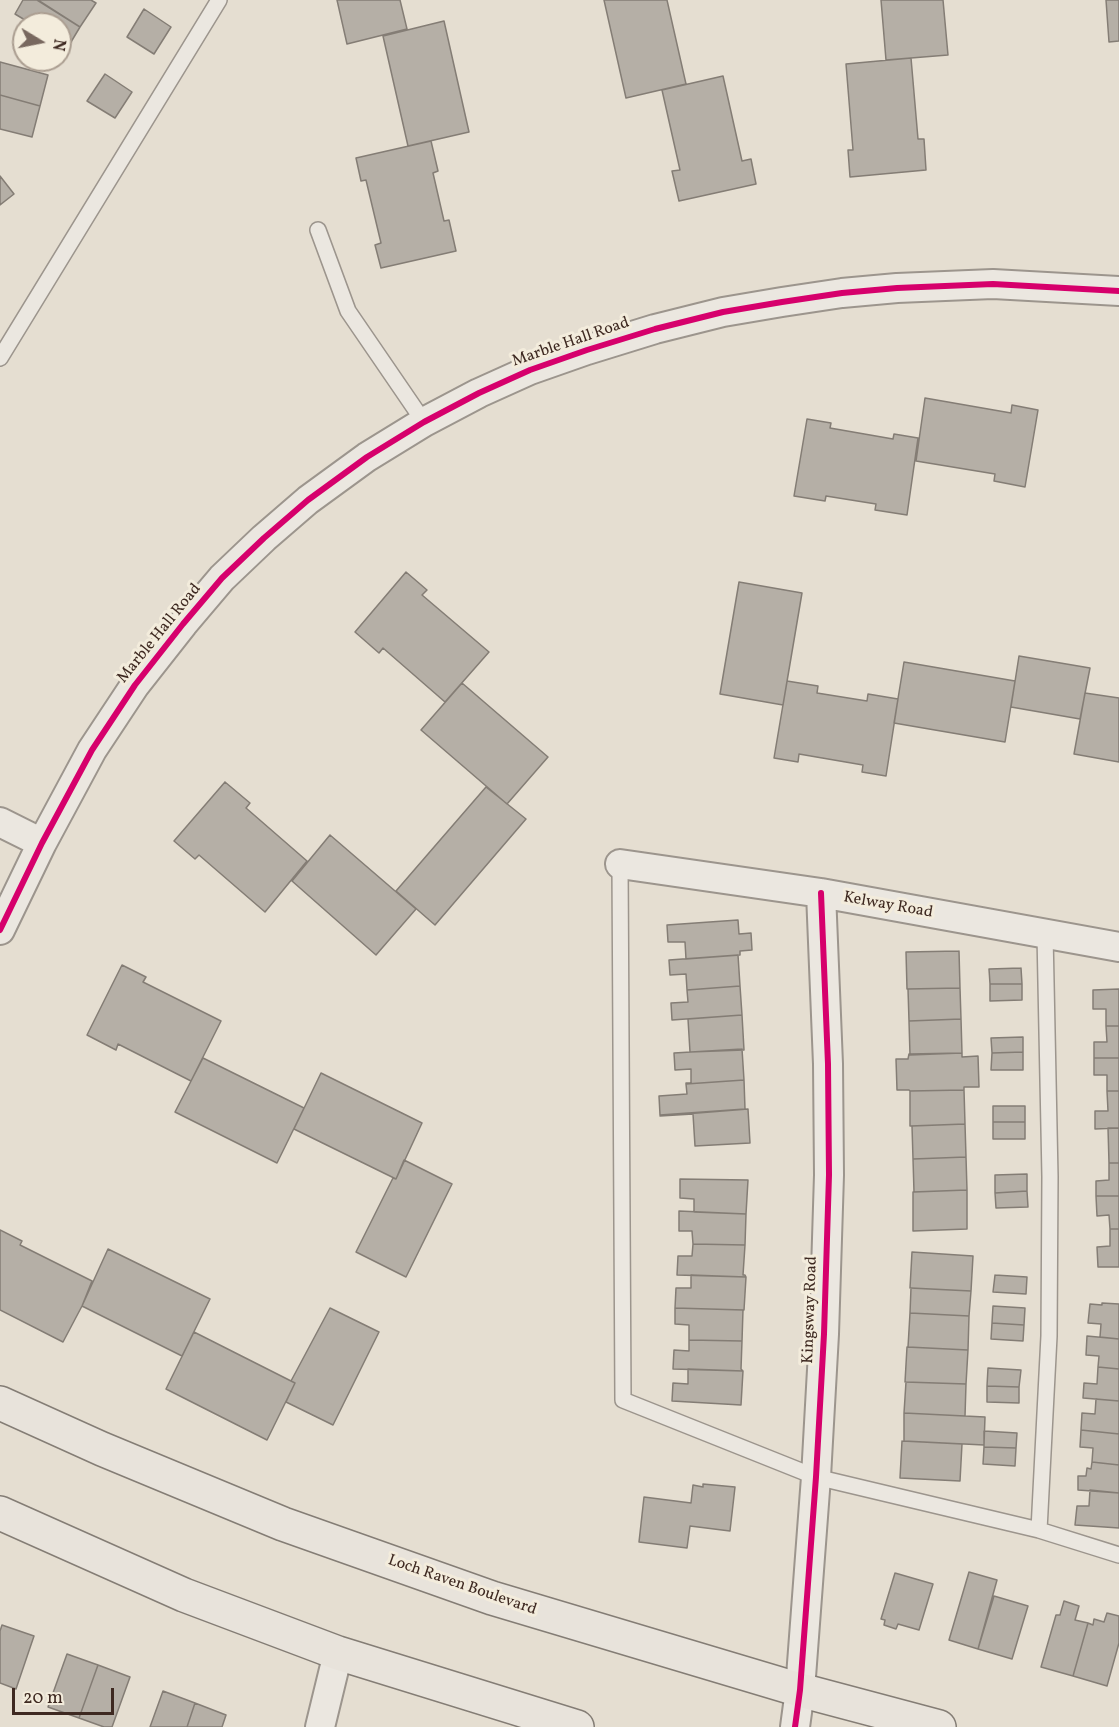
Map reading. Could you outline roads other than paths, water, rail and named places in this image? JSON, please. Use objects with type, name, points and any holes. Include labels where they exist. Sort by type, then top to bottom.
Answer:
[{"type":"main road","name":"Loch Raven Boulevard","points":[[0,1403],[102,1449],[283,1524],[492,1598],[800,1690],[939,1727]]},
{"type":"main road","points":[[0,1513],[184,1595],[338,1653],[577,1727]]},
{"type":"street","name":"Marble Hall Road","points":[[0,930],[42,843],[92,750],[135,685],[183,624],[222,578],[308,500],[367,457],[424,422],[530,370],[655,329],[723,312],[842,293],[897,288],[993,285],[1119,291]]},
{"type":"street","points":[[0,822],[42,843]]},
{"type":"street","name":"Kelway Road","points":[[620,864],[821,893],[1119,947]]},
{"type":"street","name":"Kingsway Road","points":[[795,1727],[800,1690],[816,1478],[824,1334],[829,1175],[828,1064],[821,893]]},
{"type":"street","points":[[320,1727],[338,1653]]},
{"type":"lane","points":[[0,358],[219,0]]},
{"type":"lane","points":[[318,230],[348,311],[424,422]]},
{"type":"lane","points":[[620,864],[623,1400],[816,1478],[1039,1530],[1119,1555]]},
{"type":"lane","points":[[1039,1530],[1049,1336],[1050,1177],[1046,934]]}]
